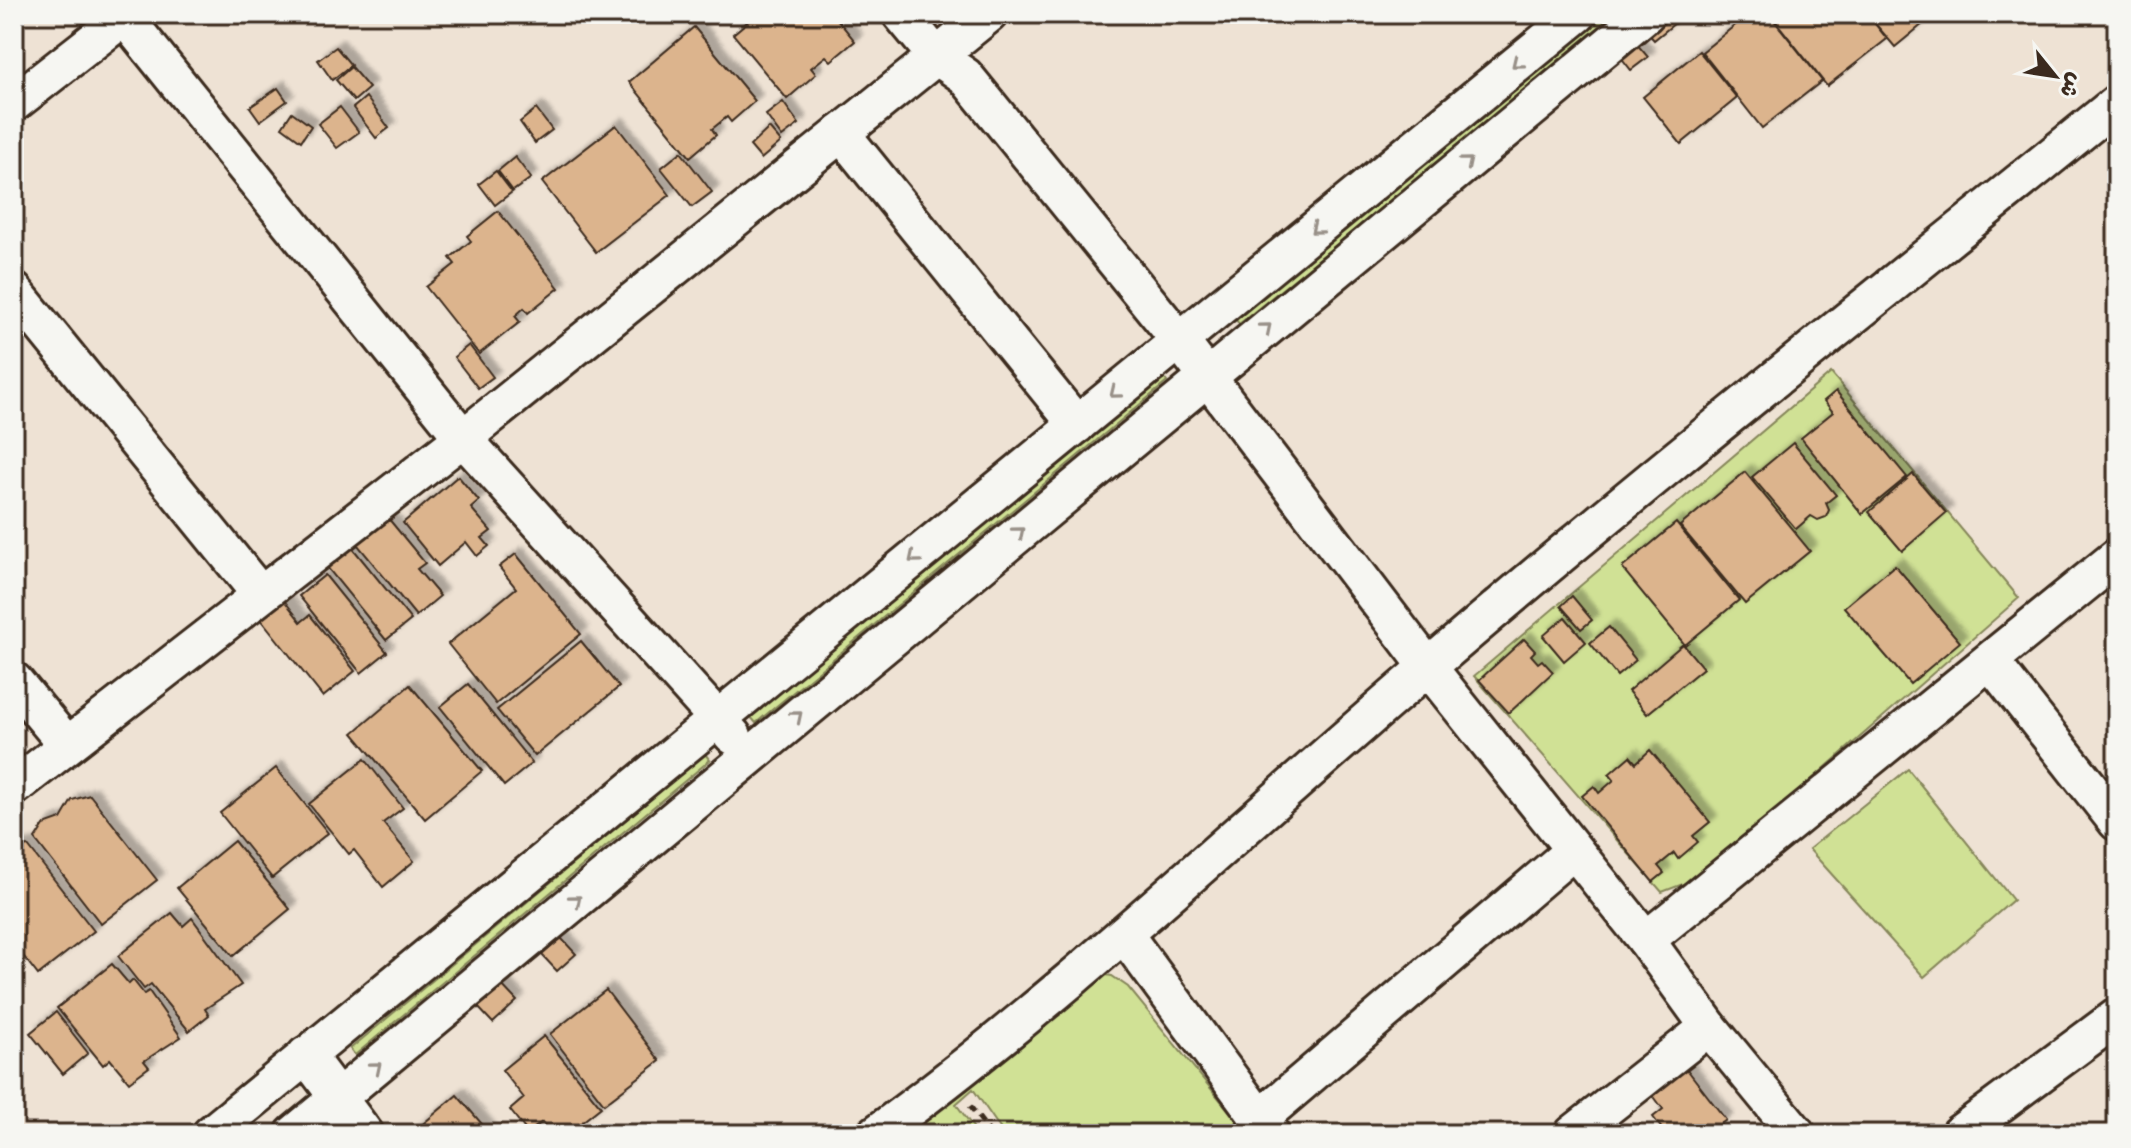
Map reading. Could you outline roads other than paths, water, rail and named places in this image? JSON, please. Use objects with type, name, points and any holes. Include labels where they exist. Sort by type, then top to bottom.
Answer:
[{"type":"street","points":[[901,14],[936,56],[965,76],[1180,341],[1428,667],[1646,940],[1709,1027],[1797,1134]]},
{"type":"street","points":[[14,787],[463,438],[989,14]]},
{"type":"street","points":[[211,1134],[1578,14]]},
{"type":"street","points":[[294,1134],[1646,14]]},
{"type":"street","points":[[14,103],[123,15],[463,438],[749,755]]},
{"type":"street","points":[[876,1134],[951,1079],[1124,934],[1428,667],[2117,103]]},
{"type":"street","points":[[841,133],[1077,425]]},
{"type":"street","points":[[14,291],[260,594]]},
{"type":"street","points":[[1646,940],[2117,557]]},
{"type":"street","points":[[1991,662],[2117,822]]},
{"type":"street","points":[[14,681],[67,745]]},
{"type":"street","points":[[1124,934],[1265,1126],[1573,851]]},
{"type":"street","points":[[1959,1134],[2117,1017]]},
{"type":"street","points":[[1573,1134],[1709,1027]]},
{"type":"street","points":[[306,1055],[365,1134]]}]
